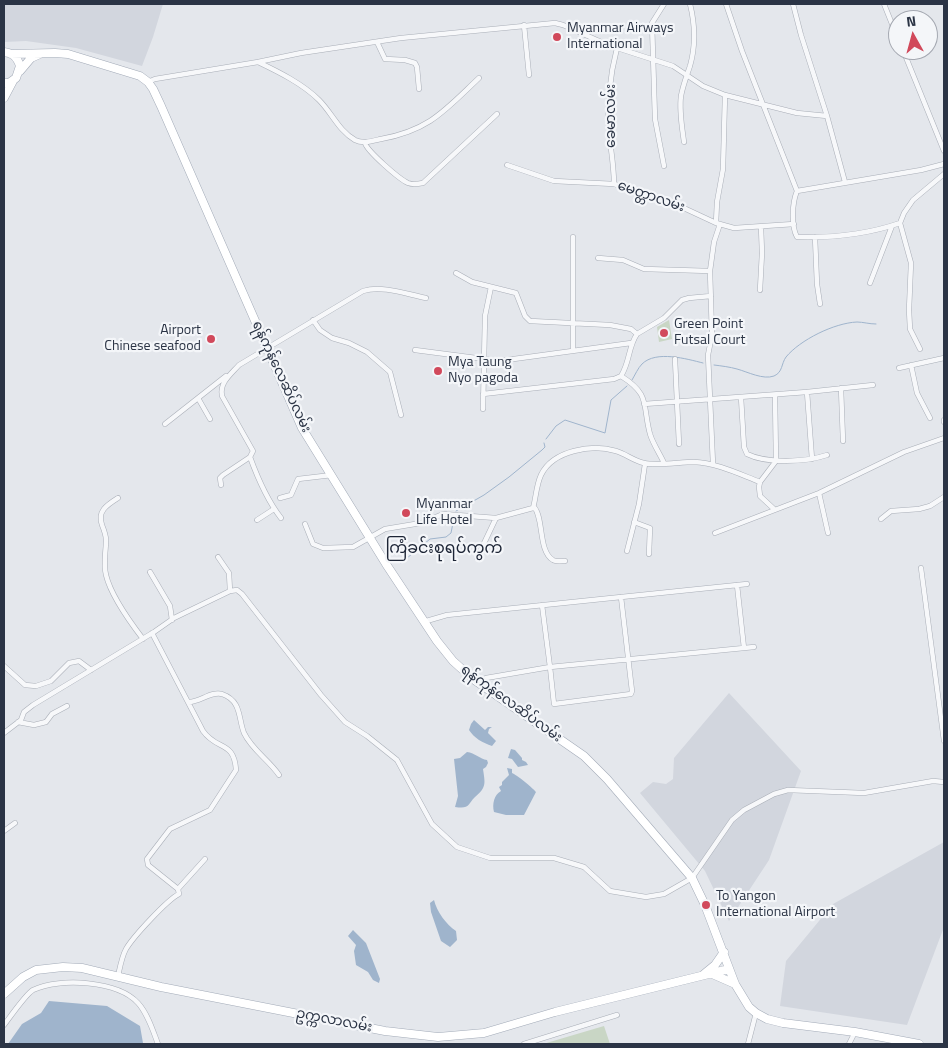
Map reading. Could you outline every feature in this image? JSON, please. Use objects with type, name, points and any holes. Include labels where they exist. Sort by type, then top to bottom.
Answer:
[{"type":"main road","points":[[7,53],[68,54],[140,76],[148,82]]},
{"type":"main road","points":[[7,53],[18,61],[20,71]]},
{"type":"main road","points":[[4,98],[20,71],[31,58],[42,53]]},
{"type":"main road","points":[[4,84],[13,81]]},
{"type":"main road","name":"ရန်ကုန်လေဆိပ်လမ်း","points":[[148,82],[177,142],[302,428],[423,622],[453,661],[478,682],[584,756],[607,779],[692,878],[705,905],[735,984],[749,1007],[756,1013]]},
{"type":"main road","points":[[724,952],[706,974],[735,984]]},
{"type":"main road","name":"ဥက္ကလာလမ်း","points":[[4,994],[23,977],[36,970],[82,968],[161,987],[376,1029],[438,1037],[484,1033],[555,1012],[729,969]]},
{"type":"main road","points":[[756,1013],[767,1019],[783,1023],[919,1044]]},
{"type":"street","points":[[664,4],[652,23],[655,119],[664,166]]},
{"type":"street","points":[[684,142],[680,110],[681,94],[694,43],[694,19],[690,4]]},
{"type":"street","points":[[726,4],[762,104],[797,191],[795,196],[795,234],[798,237],[815,237],[882,229],[900,223]]},
{"type":"street","points":[[793,4],[845,182]]},
{"type":"street","points":[[148,82],[155,79],[301,53],[544,23],[563,25],[608,46],[673,66],[703,86],[725,95],[797,114],[827,116]]},
{"type":"street","points":[[524,25],[529,75]]},
{"type":"street","points":[[378,42],[385,59],[404,60],[415,63],[419,89]]},
{"type":"street","name":"ခေမာလမ်း","points":[[614,184],[609,132],[612,67],[617,48]]},
{"type":"street","points":[[907,60],[944,152]]},
{"type":"street","points":[[258,62],[282,74],[319,100],[344,131],[356,140],[364,142],[401,136],[419,128],[436,118],[479,78]]},
{"type":"street","points":[[713,464],[708,354],[712,336],[710,271],[718,224],[717,202],[722,169],[725,95]]},
{"type":"street","points":[[364,142],[368,150],[406,182],[423,183],[497,114]]},
{"type":"street","points":[[797,191],[921,170],[944,164]]},
{"type":"street","name":"မေတ္တာလမ်း","points":[[507,165],[554,182],[614,184],[673,203],[718,224],[734,228],[794,224]]},
{"type":"street","points":[[920,349],[910,329],[908,310],[910,263],[900,223],[904,212],[913,200],[944,174]]},
{"type":"street","points":[[870,283],[892,226]]},
{"type":"street","points":[[760,290],[761,227]]},
{"type":"street","points":[[573,237],[573,352]]},
{"type":"street","points":[[815,237],[817,284],[820,304]]},
{"type":"street","points":[[598,258],[623,260],[644,269],[710,271]]},
{"type":"street","points":[[456,273],[472,282],[516,293],[525,316],[530,321],[610,324],[631,329],[636,334]]},
{"type":"street","points":[[483,409],[485,316],[491,287]]},
{"type":"street","points":[[221,485],[220,480],[223,475],[250,457],[253,450],[222,396],[220,389],[239,365],[363,290],[371,288],[426,298]]},
{"type":"street","points":[[483,394],[614,379],[621,376],[629,360],[631,342],[636,334],[664,318],[682,300],[711,296]]},
{"type":"street","points":[[313,320],[320,330],[332,338],[349,343],[367,352],[390,372],[401,415]]},
{"type":"street","points":[[415,350],[499,361],[573,352],[631,342]]},
{"type":"street","points":[[899,368],[944,358]]},
{"type":"street","points":[[675,359],[679,444]]},
{"type":"street","points":[[911,366],[917,393],[930,418]]},
{"type":"street","points":[[165,424],[234,371]]},
{"type":"street","points":[[621,376],[634,384],[642,394],[651,436],[664,463]]},
{"type":"street","points":[[644,404],[775,395],[873,385]]},
{"type":"street","points":[[840,388],[843,441]]},
{"type":"street","points":[[807,392],[812,459]]},
{"type":"street","points":[[774,510],[760,496],[759,487],[760,482],[776,461],[775,395]]},
{"type":"street","points":[[741,397],[745,452],[750,456],[776,461],[812,459],[827,455]]},
{"type":"street","points":[[198,398],[210,419]]},
{"type":"street","points":[[715,533],[818,493],[904,452],[944,438]]},
{"type":"street","points":[[565,561],[556,561],[550,556],[542,539],[537,511],[534,507],[535,491],[542,473],[555,459],[567,454],[594,447],[616,451],[645,464],[694,462],[713,464],[760,482]]},
{"type":"street","points":[[250,457],[260,482],[274,509],[281,518]]},
{"type":"street","points":[[627,550],[639,504],[645,464]]},
{"type":"street","points":[[280,498],[291,494],[298,479],[332,475]]},
{"type":"street","points":[[818,493],[828,533]]},
{"type":"street","points":[[881,519],[891,511],[919,509],[930,506],[944,497]]},
{"type":"street","points":[[118,498],[103,510],[101,514],[106,539],[105,574],[122,608],[143,639]]},
{"type":"street","points":[[305,524],[313,544],[323,548],[353,547],[385,529],[421,523],[443,514],[496,518],[534,507]]},
{"type":"street","points":[[257,520],[274,509]]},
{"type":"street","points":[[477,558],[496,518]]},
{"type":"street","points":[[634,522],[650,528],[649,554]]},
{"type":"street","points":[[218,557],[229,573],[230,591]]},
{"type":"street","points":[[921,568],[938,683],[944,741]]},
{"type":"street","points":[[150,572],[170,606],[172,620]]},
{"type":"street","points":[[423,622],[447,615],[747,584]]},
{"type":"street","points":[[737,585],[744,648]]},
{"type":"street","points":[[4,734],[21,720],[24,712],[33,705],[172,620],[230,591],[236,590],[242,594],[321,695],[345,722],[367,736],[396,760],[432,824],[457,847],[490,858],[554,858],[584,867],[610,891],[646,897],[664,894],[692,878],[732,820],[744,810],[774,794],[788,790],[864,793],[933,781],[944,782]]},
{"type":"street","points":[[542,605],[554,704],[631,694],[621,597]]},
{"type":"street","points":[[152,633],[189,702],[196,719],[210,739],[233,753],[236,770],[210,810],[170,829],[147,859],[148,864],[178,889]]},
{"type":"street","points":[[478,682],[486,678],[550,667],[754,647]]},
{"type":"street","points":[[4,666],[25,685],[36,686],[51,681],[69,663],[79,661],[91,670]]},
{"type":"street","points":[[189,702],[194,702],[213,694],[221,694],[232,700],[238,706],[244,732],[249,741],[270,762],[279,775]]},
{"type":"street","points":[[18,722],[34,725],[46,722],[52,714],[67,706]]},
{"type":"street","points":[[4,831],[15,823]]},
{"type":"street","points":[[118,976],[126,950],[142,929],[179,894],[178,889],[206,859]]},
{"type":"street","points":[[4,1024],[32,990],[56,983],[84,982],[127,995],[137,1002],[143,1009],[158,1044]]},
{"type":"street","points":[[748,1044],[756,1013]]},
{"type":"street","points":[[524,1044],[617,1015]]},
{"type":"street","points":[[851,1044],[857,1033]]},
{"type":"shaded area","points":[[4,4],[163,4],[142,66],[76,48],[26,41],[4,42]]},
{"type":"shaded area","points":[[729,693],[801,771],[769,860],[729,921],[705,871],[640,793],[653,782],[666,784],[673,779],[674,758]]},
{"type":"shaded area","points":[[944,842],[944,927],[907,1025],[780,1006],[786,961],[833,904]]},
{"type":"green space","name":"Green Point Futsal Court","points":[[669,320],[672,339],[659,342],[657,327]]},
{"type":"green space","points":[[604,1026],[610,1044],[543,1044]]},
{"type":"water","points":[[474,720],[485,730],[488,727],[492,727],[488,733],[496,741],[492,746],[479,740],[469,730]]},
{"type":"water","points":[[511,749],[515,750],[528,765],[518,767],[512,759],[508,758]]},
{"type":"water","points":[[467,752],[487,760],[488,763],[483,769],[484,784],[482,790],[468,806],[455,807],[458,796],[454,759],[460,758]]},
{"type":"water","points":[[507,768],[512,769],[512,773],[536,792],[524,815],[506,815],[494,812],[494,800],[501,791],[499,787],[509,775]]},
{"type":"water","points":[[434,900],[442,917],[456,931],[457,940],[450,947],[441,941],[431,912],[430,903]]},
{"type":"water","points":[[353,930],[366,943],[380,979],[379,983],[373,980],[368,972],[356,965],[354,951],[356,945],[348,936]]},
{"type":"water","points":[[49,1001],[107,1006],[140,1026],[143,1043],[8,1044],[22,1024],[41,1013]]},
{"type":"waterway","points":[[714,365],[734,368],[760,376],[774,376],[779,372],[784,360],[792,351],[818,333],[848,323],[876,324]]},
{"type":"waterway","points":[[632,380],[642,364],[655,357],[689,359],[703,363]]},
{"type":"waterway","points":[[546,439],[556,426],[565,420],[605,433],[611,400],[627,386]]},
{"type":"waterway","points":[[456,511],[484,495],[509,477],[542,450],[545,447],[544,443]]},
{"type":"waterway","points":[[401,563],[430,539],[446,537],[451,533],[454,518]]},
{"type":"place","name":"Myanmar Airways International","points":[[557,37]]},
{"type":"place","name":"Green Point Futsal Court","points":[[664,333]]},
{"type":"place","name":"Airport Chinese seafood","points":[[211,339]]},
{"type":"place","name":"Mya Taung Nyo pagoda","points":[[438,371]]},
{"type":"place","name":"Myanmar Life Hotel","points":[[406,513]]},
{"type":"place","name":"To Yangon International Airport","points":[[706,905]]},
{"type":"district","name":"ကြံခင်းစုရပ်ကွက်","points":[[444,549]]}]
